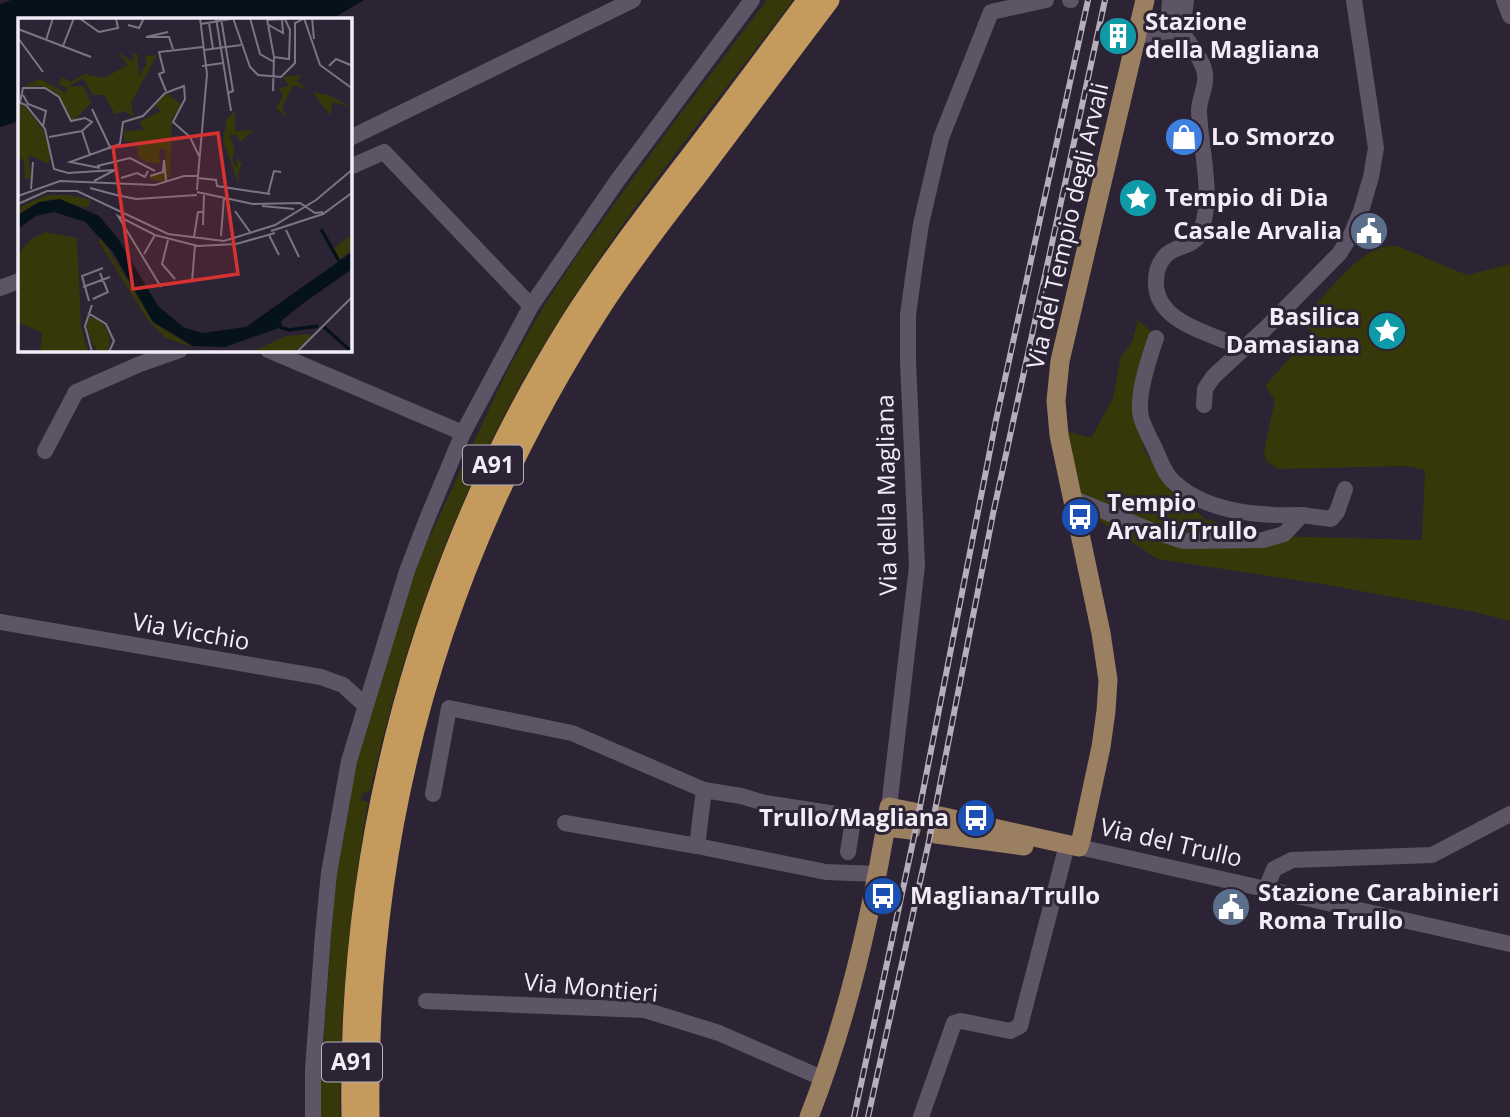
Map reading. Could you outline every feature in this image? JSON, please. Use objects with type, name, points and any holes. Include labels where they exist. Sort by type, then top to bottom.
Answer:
[{"type":"highway","name":"A91","points":[[352,1117],[356,972],[364,891],[374,830],[408,690],[434,609],[467,521],[520,410],[579,310],[629,237],[808,0]]},
{"type":"highway","name":"A91","points":[[369,1117],[372,984],[379,908],[390,834],[404,767],[425,690],[455,597],[482,530],[533,421],[605,301],[829,0]]},
{"type":"main road","points":[[1134,0],[1138,32]]},
{"type":"main road","points":[[1138,32],[1145,0]]},
{"type":"main road","name":"Via del Tempio degli Arvali","points":[[1073,846],[1101,747],[1108,680],[1056,417],[1060,361],[1138,32]]},
{"type":"main road","points":[[886,827],[912,821],[889,807]]},
{"type":"main road","name":"Via della Magliana","points":[[808,1117],[824,1079],[847,1006],[878,874],[889,807]]},
{"type":"main road","name":"Via del Trullo","points":[[938,825],[1073,846]]},
{"type":"street","points":[[352,137],[633,0]]},
{"type":"street","points":[[313,1117],[317,994],[330,873],[349,761],[407,571],[463,433],[531,306],[617,181],[752,0]]},
{"type":"street","name":"Via della Magliana","points":[[889,807],[917,566],[908,323],[921,223],[940,138],[993,6],[1046,0]]},
{"type":"street","points":[[1170,0],[1175,31],[1202,65],[1205,77],[1199,108],[1207,166],[1200,233],[1195,240],[1175,248],[1161,262],[1156,273],[1158,299],[1183,323],[1243,348]]},
{"type":"street","points":[[1175,31],[1186,0]]},
{"type":"street","points":[[1204,405],[1203,393],[1208,383],[1339,254],[1351,235],[1365,201],[1376,148],[1354,0]]},
{"type":"street","points":[[1504,0],[1510,16]]},
{"type":"street","points":[[1138,32],[1175,31]]},
{"type":"street","points":[[352,166],[384,152],[531,306]]},
{"type":"street","points":[[0,288],[18,281]]},
{"type":"street","points":[[1156,338],[1144,374],[1140,415],[1164,470],[1173,482],[1194,498],[1231,510],[1280,515],[1302,514],[1331,519],[1337,512],[1345,489]]},
{"type":"street","points":[[45,452],[76,392],[139,364],[174,352]]},
{"type":"street","points":[[273,352],[463,433]]},
{"type":"street","points":[[1072,498],[1183,541],[1263,540],[1284,534],[1302,514]]},
{"type":"street","name":"Via Vicchio","points":[[0,622],[321,677],[343,685],[365,705]]},
{"type":"street","points":[[432,794],[449,708],[572,733],[704,790],[849,816],[853,820],[848,852]]},
{"type":"street","points":[[697,846],[704,790]]},
{"type":"street","points":[[1266,889],[1274,869],[1292,860],[1432,855],[1510,814]]},
{"type":"street","points":[[565,823],[826,872],[878,874]]},
{"type":"street","points":[[921,1117],[954,1023],[961,1021],[1010,1031],[1020,1026],[1073,846]]},
{"type":"street","name":"Via del Trullo","points":[[1073,846],[1510,944]]},
{"type":"street","name":"Via Montieri","points":[[426,1000],[645,1010],[719,1033],[824,1079]]},
{"type":"shaded area","points":[[11,0],[364,0],[334,18],[18,18],[18,121],[0,127],[0,4]]},
{"type":"shaded area","points":[[767,0],[793,0],[646,193],[564,312],[499,425],[446,543],[403,665],[370,791],[362,794],[361,800],[368,802],[347,959],[341,1038],[340,1117],[318,1117],[335,883],[351,781],[407,594],[424,549],[508,369],[544,306],[576,257],[672,125]]},
{"type":"shaded area","points":[[1397,246],[1467,275],[1510,264],[1510,621],[1322,584],[1158,559],[1082,510],[1062,430],[1091,438],[1113,398],[1121,356],[1132,342],[1138,320],[1153,333],[1134,413],[1145,451],[1170,490],[1205,519],[1269,536],[1422,540],[1425,470],[1405,466],[1279,469],[1266,461],[1264,451],[1275,400],[1265,386],[1312,333],[1302,320],[1359,260],[1380,248]]},
{"type":"railway","points":[[854,1117],[914,837],[996,420],[1088,0]]},
{"type":"railway","points":[[868,1117],[929,841],[993,514],[1105,0]]},
{"type":"place","name":"Stazione della Magliana","points":[[1118,36]]},
{"type":"place","name":"Lo Smorzo","points":[[1184,137]]},
{"type":"place","name":"Tempio di Dia","points":[[1138,198]]},
{"type":"place","name":"Casale Arvalia","points":[[1369,231]]},
{"type":"place","name":"Basilica Damasiana","points":[[1387,331]]},
{"type":"place","name":"Tempio Arvali/Trullo","points":[[1080,517]]},
{"type":"place","name":"Trullo/Magliana","points":[[976,818]]},
{"type":"place","name":"Magliana/Trullo","points":[[883,896]]},
{"type":"place","name":"Stazione Carabinieri Roma Trullo","points":[[1231,907]]}]
